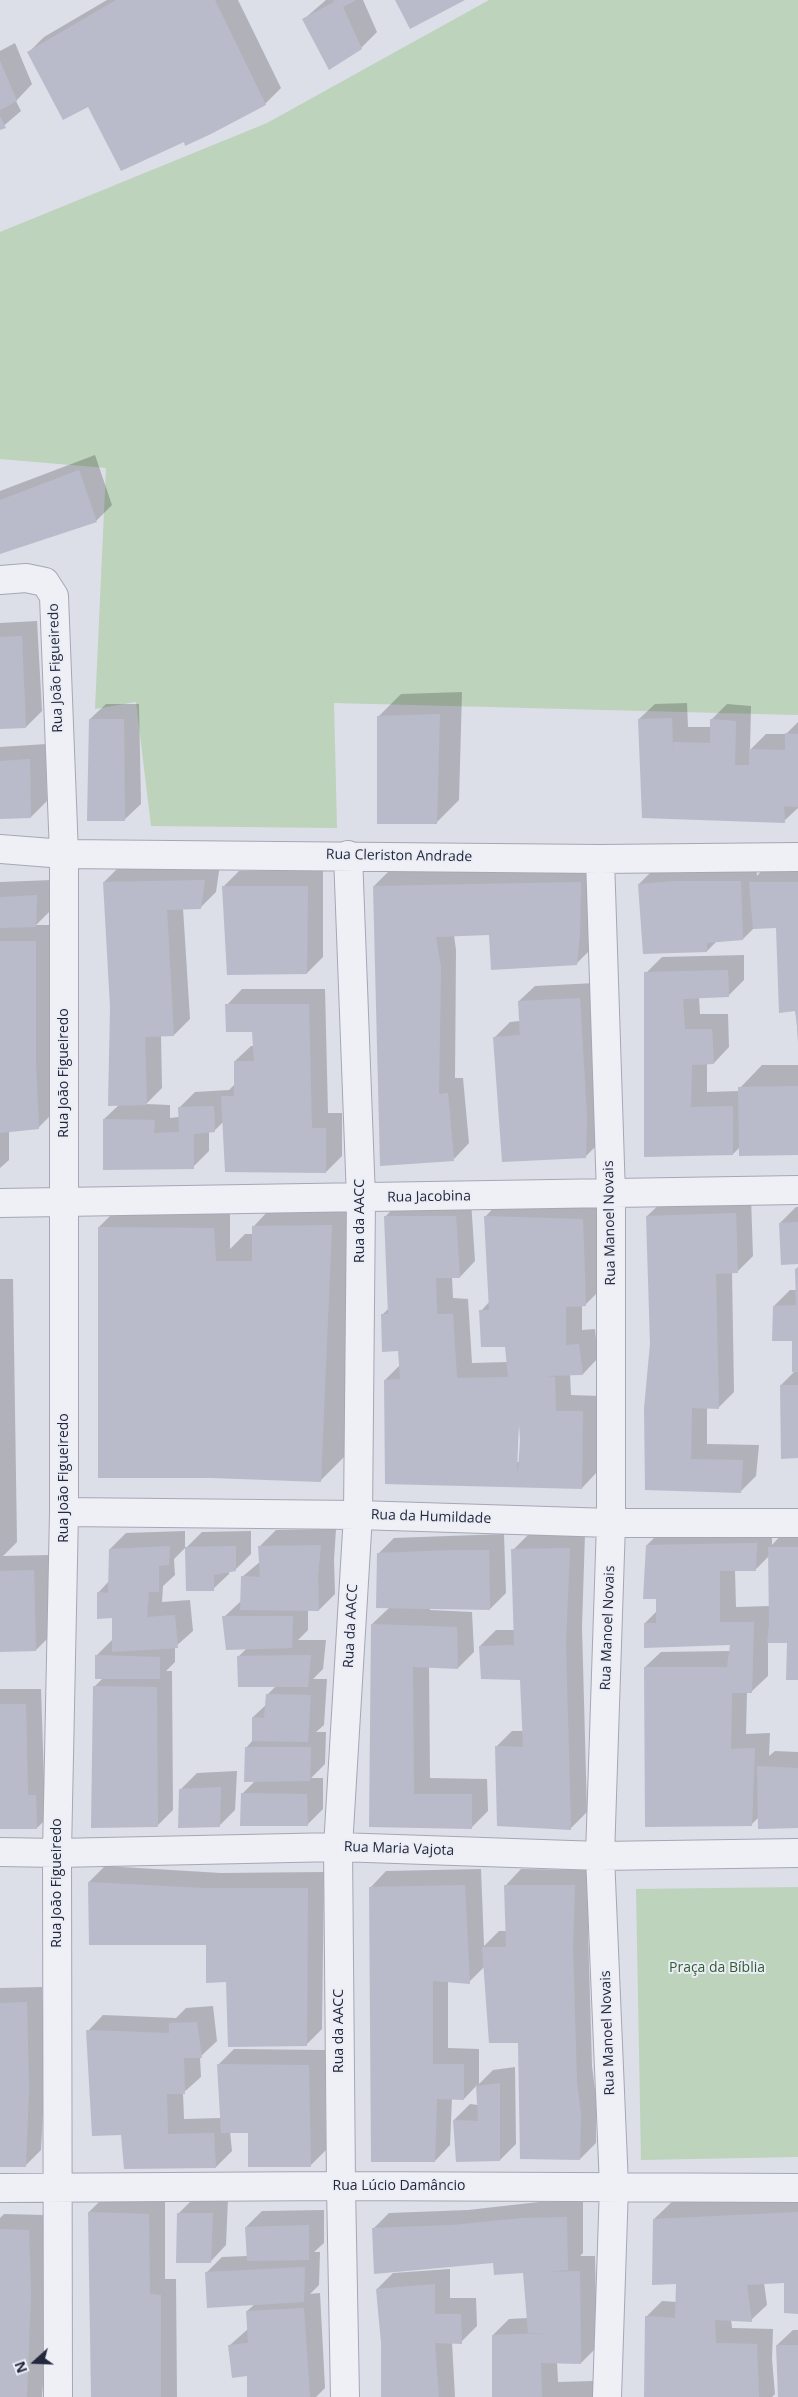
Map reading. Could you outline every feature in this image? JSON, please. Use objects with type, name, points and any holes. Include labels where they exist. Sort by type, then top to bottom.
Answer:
[{"type":"street","name":"Rua João Figueiredo","points":[[13,579],[45,582],[54,596],[64,854],[64,1512],[57,1853],[56,2188],[58,2397]]},
{"type":"street","name":"Rua Cleriston Andrade","points":[[0,849],[64,854],[348,855],[600,859],[798,857]]},
{"type":"street","name":"Rua da AACC","points":[[345,2397],[340,2186],[338,1847],[358,1515],[361,1198],[348,855]]},
{"type":"street","name":"Rua Manoel Novais","points":[[600,859],[611,1195],[611,1523],[600,1856],[614,2186],[607,2397]]},
{"type":"street","name":"Rua Jacobina","points":[[0,1203],[611,1195],[798,1190]]},
{"type":"street","name":"Rua da Humildade","points":[[64,1512],[358,1515],[611,1523],[798,1523]]},
{"type":"street","name":"Rua Maria Vajota","points":[[0,1852],[57,1853],[338,1847],[600,1856],[798,1853]]},
{"type":"street","name":"Rua Lúcio Damâncio","points":[[0,2188],[340,2186],[798,2188]]},
{"type":"green space","points":[[489,0],[798,0],[798,715],[334,703],[337,828],[151,826],[136,702],[95,709],[106,468],[0,459],[0,232],[267,123]]},
{"type":"green space","name":"Praça da Bíblia","points":[[798,1887],[798,2157],[641,2160],[636,1889]]},
{"type":"building","points":[[116,0],[215,0],[266,105],[185,146],[184,142],[121,171],[88,107],[63,120],[27,52]]},
{"type":"building","points":[[333,0],[356,0],[343,7],[362,49],[329,70],[302,19],[334,2]]},
{"type":"building","points":[[395,0],[465,0],[410,29]]},
{"type":"building","points":[[0,61],[17,101],[0,110]]},
{"type":"building","points":[[0,116],[6,128],[0,130]]},
{"type":"building","points":[[79,470],[97,522],[0,554],[0,500]]},
{"type":"building","points":[[22,636],[26,728],[0,729],[0,637]]},
{"type":"building","points":[[440,714],[437,824],[377,824],[377,716]]},
{"type":"building","points":[[672,718],[673,754],[673,742],[710,743],[710,719],[736,721],[735,765],[749,765],[749,749],[785,750],[785,733],[798,734],[798,807],[784,806],[785,823],[642,818],[638,719]]},
{"type":"building","points":[[89,719],[124,719],[125,821],[87,821]]},
{"type":"building","points":[[30,759],[31,818],[0,819],[0,761]]},
{"type":"building","points":[[205,880],[201,909],[167,910],[174,1036],[145,1037],[147,1105],[108,1106],[110,1007],[103,882]]},
{"type":"building","points":[[674,881],[741,881],[743,940],[707,943],[707,952],[643,954],[638,884]]},
{"type":"building","points":[[581,882],[577,965],[491,970],[489,935],[436,937],[441,967],[439,1094],[448,1093],[454,1161],[380,1166],[373,886]]},
{"type":"building","points":[[749,882],[798,882],[798,1034],[795,1011],[779,1013],[776,928],[753,929]]},
{"type":"building","points":[[222,886],[308,886],[307,974],[227,975]]},
{"type":"building","points":[[37,895],[36,927],[0,928],[0,897]]},
{"type":"building","points":[[0,941],[36,941],[36,1065],[39,1129],[0,1133]]},
{"type":"building","points":[[728,970],[729,997],[683,999],[685,1029],[712,1029],[714,1064],[692,1065],[691,1107],[733,1106],[733,1155],[644,1157],[644,972]]},
{"type":"building","points":[[580,998],[587,1117],[586,1158],[502,1162],[493,1037],[520,1035],[518,1001]]},
{"type":"building","points":[[225,1004],[309,1004],[312,1128],[326,1128],[326,1173],[225,1172],[221,1096],[234,1096],[234,1061],[254,1061],[252,1032],[226,1032]]},
{"type":"building","points":[[798,1086],[798,1155],[739,1156],[738,1087]]},
{"type":"building","points":[[214,1106],[215,1132],[194,1134],[194,1169],[103,1170],[103,1119],[155,1120],[154,1133],[179,1132],[178,1107]]},
{"type":"building","points":[[736,1213],[738,1273],[716,1274],[719,1409],[692,1408],[691,1459],[743,1460],[741,1493],[645,1490],[644,1408],[650,1344],[646,1216]]},
{"type":"building","points":[[384,1216],[456,1216],[460,1278],[436,1278],[437,1314],[453,1314],[457,1378],[508,1377],[505,1347],[481,1347],[479,1310],[489,1310],[484,1216],[583,1219],[586,1306],[566,1307],[566,1345],[579,1344],[583,1375],[545,1376],[555,1377],[556,1411],[583,1411],[582,1489],[385,1484],[384,1380],[400,1379],[398,1351],[382,1352],[381,1314],[388,1314]],"holes":[[[519,1420],[518,1471],[517,1471]]]},
{"type":"building","points":[[798,1222],[798,1264],[781,1265],[779,1223]]},
{"type":"building","points":[[332,1225],[321,1482],[211,1478],[98,1478],[98,1227],[214,1228],[216,1261],[252,1261],[252,1226]]},
{"type":"building","points":[[798,1268],[798,1372],[792,1372],[792,1341],[772,1341],[773,1306],[796,1305],[795,1269]]},
{"type":"building","points":[[780,1385],[798,1385],[798,1458],[781,1459]]},
{"type":"building","points":[[757,1543],[756,1571],[720,1571],[720,1622],[754,1622],[752,1693],[732,1693],[731,1749],[755,1748],[752,1826],[645,1827],[644,1667],[727,1667],[730,1645],[644,1648],[644,1623],[656,1623],[656,1599],[643,1599],[646,1545]]},
{"type":"building","points":[[321,1545],[318,1577],[319,1611],[240,1610],[241,1576],[260,1577],[258,1546]]},
{"type":"building","points":[[170,1546],[169,1565],[159,1566],[159,1592],[149,1592],[147,1617],[175,1615],[178,1648],[112,1652],[112,1618],[97,1619],[97,1592],[108,1593],[109,1549]]},
{"type":"building","points":[[236,1546],[236,1571],[214,1575],[214,1591],[186,1591],[185,1547]]},
{"type":"building","points":[[768,1547],[798,1547],[798,1680],[786,1680],[787,1643],[767,1643],[769,1624]]},
{"type":"building","points":[[570,1548],[566,1643],[571,1830],[497,1826],[495,1746],[523,1747],[520,1680],[481,1679],[479,1646],[514,1645],[511,1549]]},
{"type":"building","points":[[489,1550],[490,1610],[376,1608],[377,1553]]},
{"type":"building","points":[[34,1570],[36,1651],[0,1652],[0,1571]]},
{"type":"building","points":[[222,1616],[293,1616],[292,1648],[226,1650]]},
{"type":"building","points":[[371,1624],[457,1627],[458,1669],[413,1667],[414,1794],[472,1794],[472,1829],[369,1827]]},
{"type":"building","points":[[95,1655],[160,1657],[160,1679],[95,1679]]},
{"type":"building","points":[[311,1655],[308,1687],[238,1687],[237,1656]]},
{"type":"building","points":[[93,1686],[157,1687],[158,1827],[91,1828]]},
{"type":"building","points":[[266,1694],[311,1695],[308,1742],[252,1741],[252,1717],[264,1718]]},
{"type":"building","points":[[0,1704],[26,1704],[28,1795],[36,1795],[37,1829],[0,1829]]},
{"type":"building","points":[[245,1747],[311,1747],[310,1781],[244,1782]]},
{"type":"building","points":[[757,1766],[798,1768],[798,1828],[758,1829]]},
{"type":"building","points":[[221,1787],[220,1827],[178,1828],[179,1789]]},
{"type":"building","points":[[241,1793],[307,1794],[308,1826],[240,1826]]},
{"type":"building","points":[[88,1882],[204,1888],[308,1888],[307,2046],[228,2047],[226,1982],[206,1983],[206,1945],[89,1945]]},
{"type":"building","points":[[465,1885],[470,1984],[433,1981],[433,2064],[464,2064],[464,2100],[437,2099],[435,2162],[371,2162],[369,1887]]},
{"type":"building","points":[[504,1885],[575,1885],[573,1947],[577,2082],[581,2114],[580,2160],[520,2159],[518,2043],[489,2043],[482,1947],[506,1947]]},
{"type":"building","points":[[27,2002],[29,2089],[26,2167],[0,2167],[0,2003]]},
{"type":"building","points":[[197,2022],[202,2058],[184,2058],[185,2094],[167,2094],[168,2134],[214,2133],[216,2168],[124,2169],[121,2135],[92,2136],[86,2030],[169,2033],[169,2023]]},
{"type":"building","points":[[217,2064],[309,2065],[311,2167],[248,2167],[248,2133],[221,2133]]},
{"type":"building","points":[[500,2083],[500,2161],[456,2162],[453,2120],[478,2121],[476,2086]]},
{"type":"building","points":[[88,2212],[149,2214],[150,2294],[161,2295],[161,2397],[91,2397]]},
{"type":"building","points":[[798,2212],[798,2314],[784,2313],[784,2283],[747,2285],[752,2322],[715,2320],[716,2343],[757,2344],[759,2397],[644,2397],[645,2316],[675,2318],[676,2284],[652,2285],[653,2219]]},
{"type":"building","points":[[177,2213],[213,2213],[211,2263],[176,2263]]},
{"type":"building","points":[[567,2217],[568,2270],[545,2272],[580,2271],[581,2364],[541,2363],[542,2397],[492,2397],[492,2335],[551,2333],[528,2333],[523,2273],[494,2275],[493,2263],[374,2274],[372,2228],[452,2225],[522,2218]]},
{"type":"building","points":[[309,2225],[309,2260],[247,2261],[245,2227]]},
{"type":"building","points":[[0,2229],[29,2230],[31,2293],[27,2397],[0,2397]]},
{"type":"building","points":[[305,2267],[304,2302],[207,2308],[205,2272]]},
{"type":"building","points":[[435,2284],[435,2314],[461,2314],[462,2344],[435,2343],[439,2397],[381,2397],[381,2343],[376,2289]]},
{"type":"building","points":[[304,2308],[310,2397],[247,2397],[247,2376],[232,2378],[228,2345],[248,2343],[246,2311]]},
{"type":"building","points":[[776,2345],[798,2345],[798,2397],[778,2397]]}]
